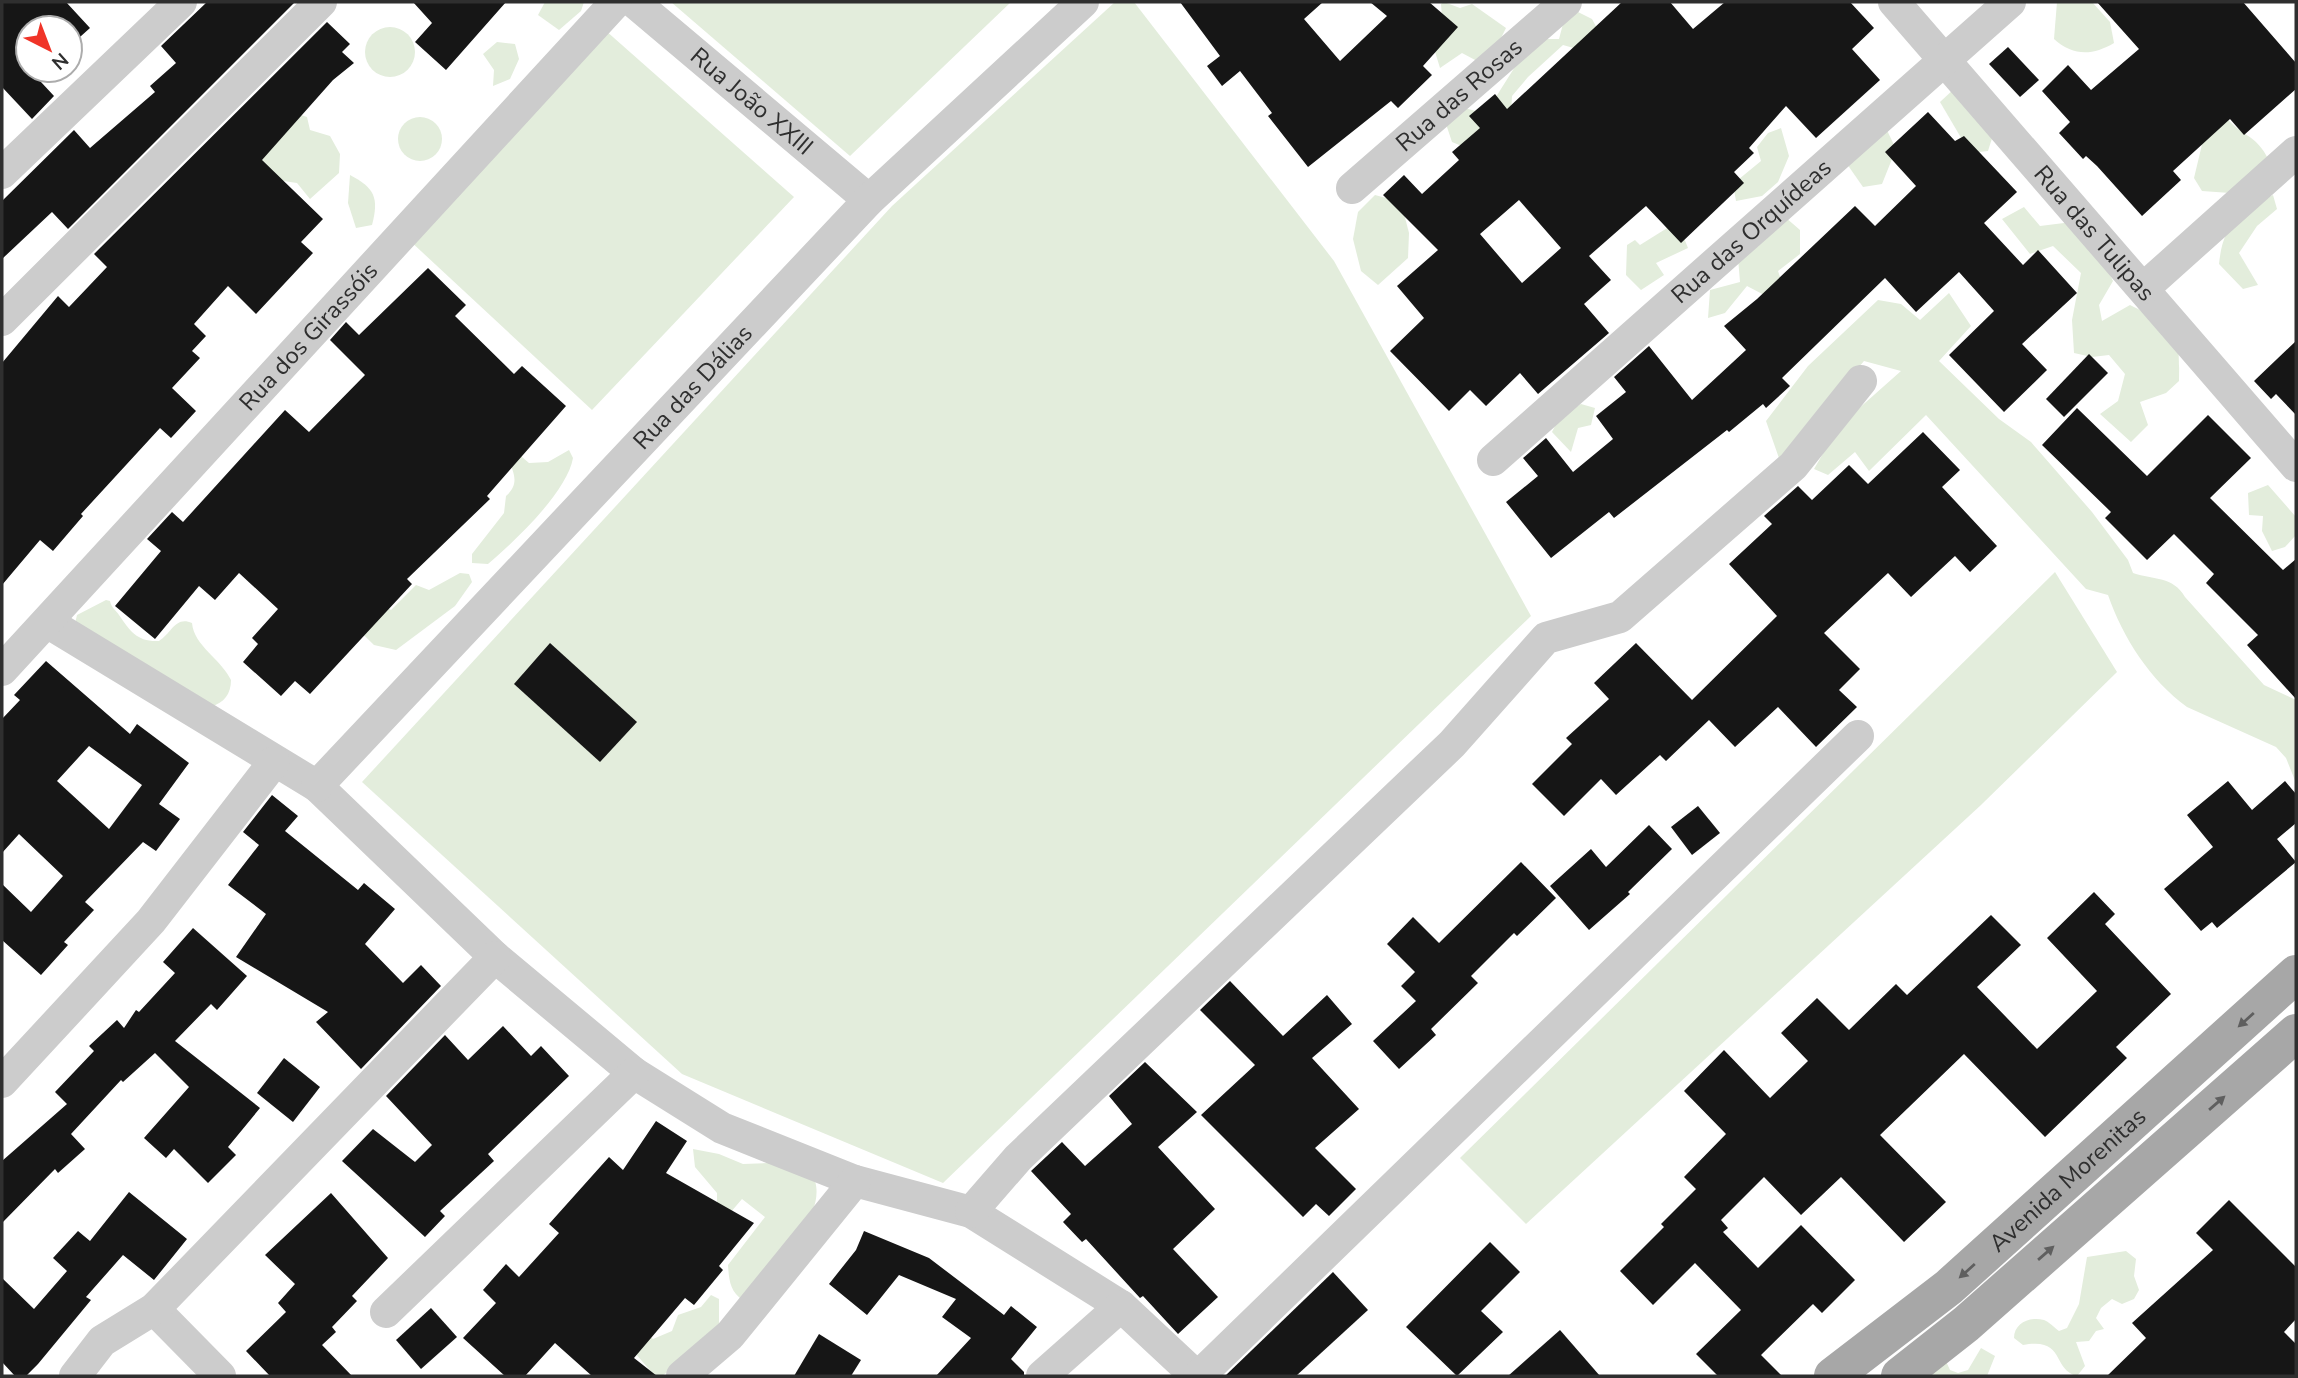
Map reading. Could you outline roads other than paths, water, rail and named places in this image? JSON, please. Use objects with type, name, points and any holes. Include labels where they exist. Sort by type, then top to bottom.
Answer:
[{"type":"main road","name":"Avenida Morenitas","points":[[1833,1376],[1949,1287],[2296,974]]},
{"type":"main road","name":"Avenida Morenitas","points":[[1900,1376],[1966,1324],[2296,1033]]},
{"type":"street","points":[[2,173],[181,2]]},
{"type":"street","points":[[2,320],[321,2]]},
{"type":"street","name":"Rua dos Girassóis","points":[[2,670],[616,2]]},
{"type":"street","name":"Rua João XXIII","points":[[634,2],[869,200]]},
{"type":"street","name":"Rua das Dálias","points":[[317,786],[869,200],[1083,2]]},
{"type":"street","name":"Rua das Rosas","points":[[1352,188],[1566,2]]},
{"type":"street","name":"Rua das Tulipas","points":[[1894,2],[2296,466]]},
{"type":"street","name":"Rua das Orquídeas","points":[[1493,460],[2010,2]]},
{"type":"street","points":[[2144,288],[2296,152]]},
{"type":"street","points":[[971,1212],[1028,1149],[1452,744],[1546,638],[1620,617],[1793,466],[1861,381]]},
{"type":"street","points":[[47,622],[317,786],[495,957],[634,1073],[722,1128],[855,1181],[971,1212],[1121,1306],[1198,1376],[1858,736]]},
{"type":"street","points":[[2,1082],[151,921],[274,762]]},
{"type":"street","points":[[75,1376],[102,1341],[154,1308],[495,957]]},
{"type":"street","points":[[386,1311],[634,1073]]},
{"type":"street","points":[[682,1376],[730,1335],[855,1181]]},
{"type":"street","points":[[1042,1376],[1121,1306]]},
{"type":"street","points":[[154,1308],[220,1376]]}]
